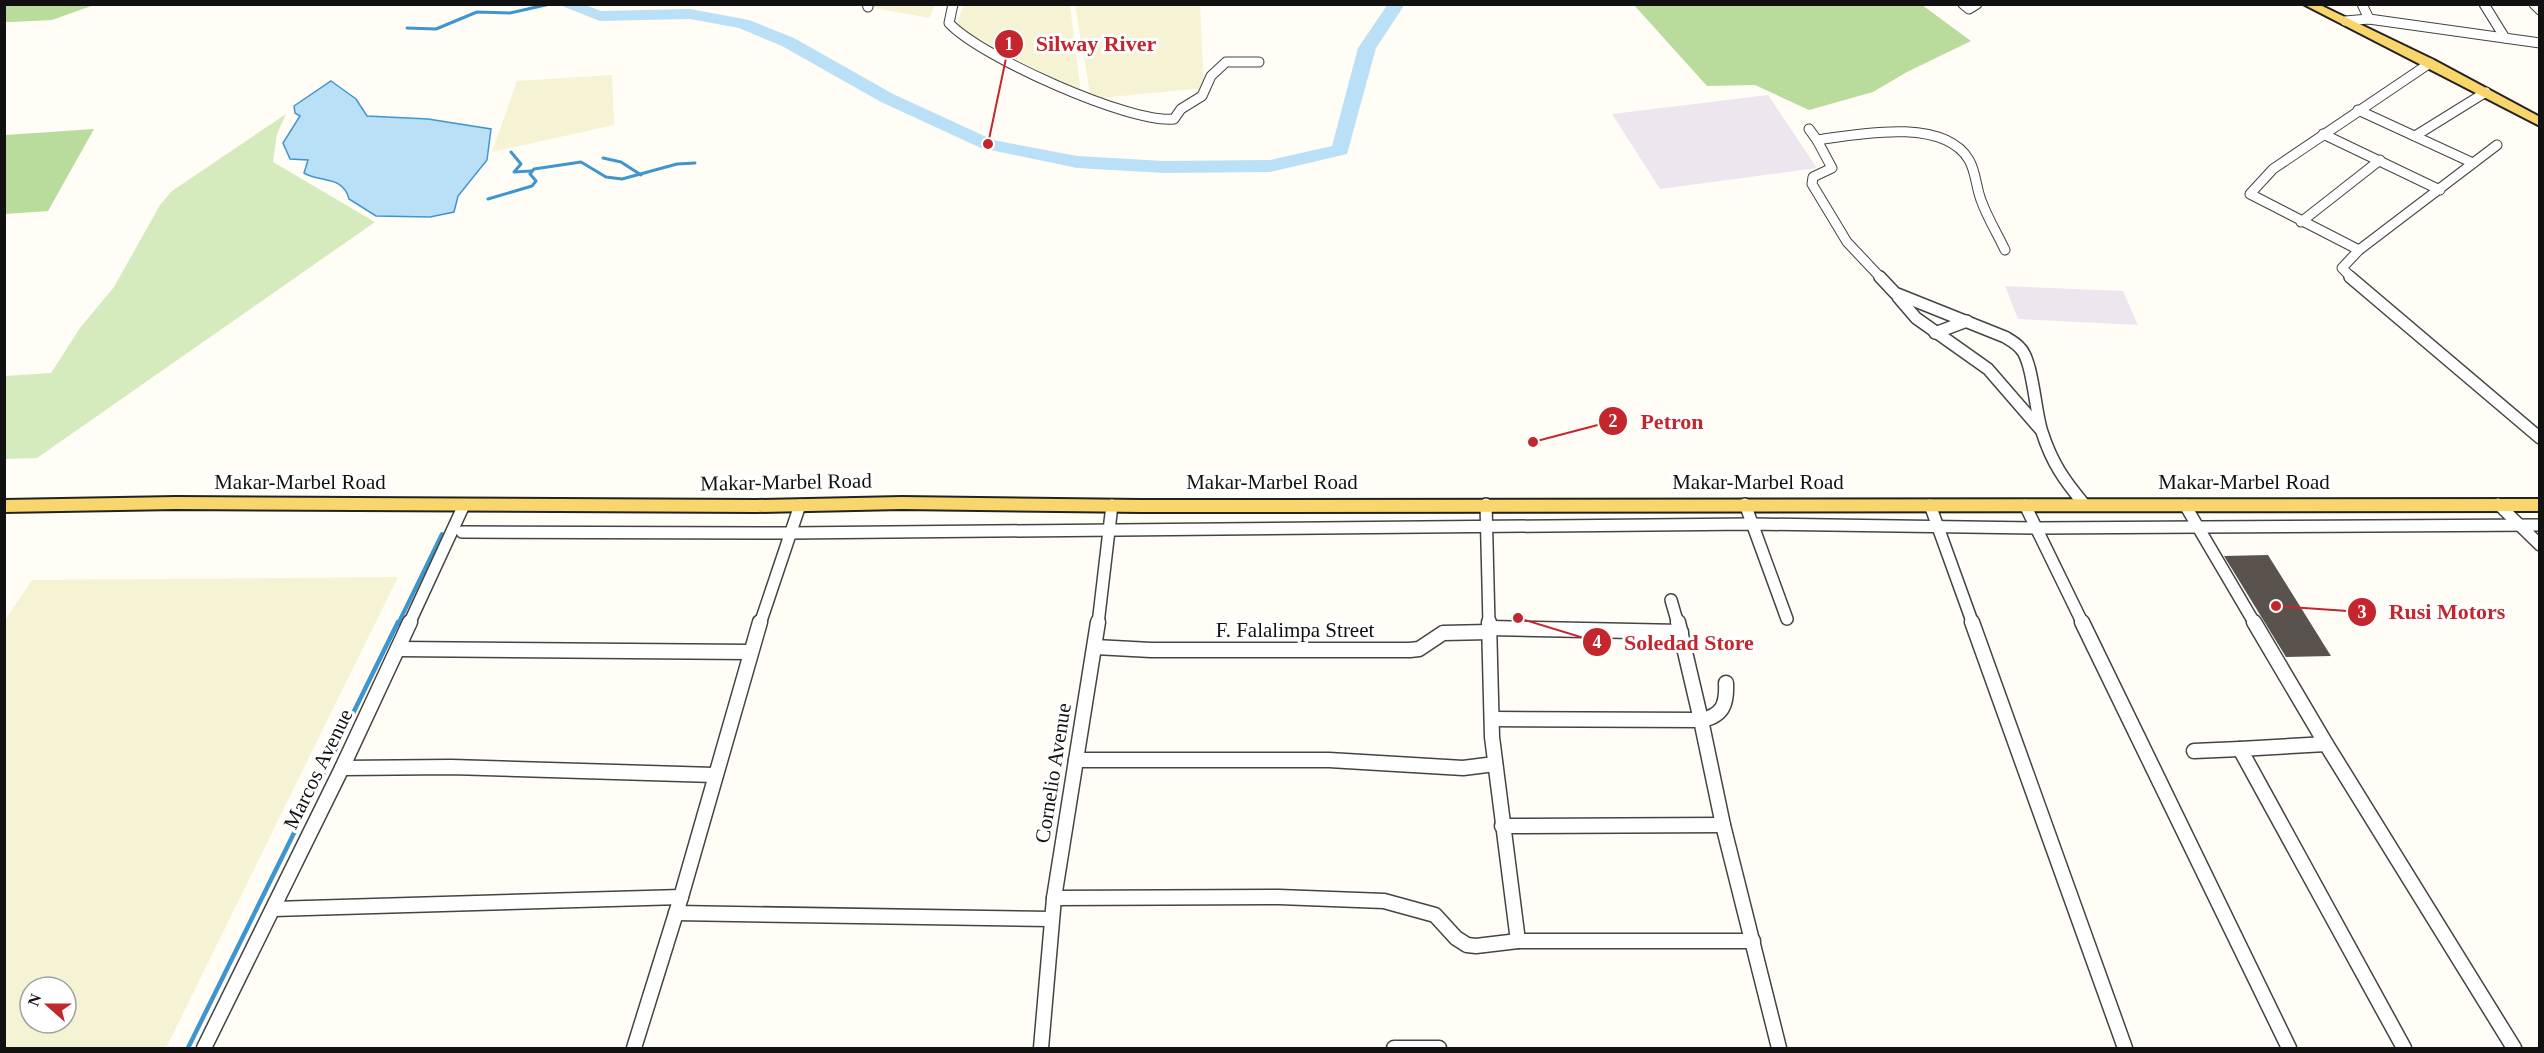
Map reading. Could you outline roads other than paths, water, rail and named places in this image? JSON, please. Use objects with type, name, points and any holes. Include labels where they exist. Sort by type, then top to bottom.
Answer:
[{"type":"main road","points":[[2308,4],[2430,63],[2540,122]]},
{"type":"main road","name":"Makar-Marbel Road","points":[[4,506],[2540,505]]},
{"type":"street","points":[[953,4],[949,23],[955,31],[978,45],[1104,105],[1165,120],[1174,119],[1181,109],[1202,96],[1211,76],[1226,62],[1241,60],[1259,62]]},
{"type":"street","points":[[1963,4],[1969,9],[1976,5]]},
{"type":"street","points":[[2362,4],[2369,19]]},
{"type":"street","points":[[2484,4],[2505,38]]},
{"type":"street","points":[[2534,4],[2540,10]]},
{"type":"street","points":[[2345,21],[2369,19],[2540,43]]},
{"type":"street","points":[[2359,250],[2250,194],[2273,169],[2430,63]]},
{"type":"street","points":[[2415,136],[2486,92]]},
{"type":"street","points":[[2358,110],[2473,163]]},
{"type":"street","points":[[1809,129],[1832,168],[1813,177],[1812,184],[1847,242],[1895,292],[1916,318],[1988,369],[2041,430]]},
{"type":"street","points":[[1817,140],[1888,132],[1922,135],[1960,147],[1969,160],[1982,203],[2005,249]]},
{"type":"street","points":[[2323,134],[2439,190]]},
{"type":"street","points":[[2497,145],[2359,250],[2343,266],[2345,273],[2540,438]]},
{"type":"street","points":[[2301,222],[2380,160]]},
{"type":"street","points":[[1895,292],[2005,336],[2027,355],[2041,430],[2060,476],[2084,504]]},
{"type":"street","points":[[1935,333],[1967,321]]},
{"type":"street","points":[[1486,504],[1495,764],[1518,941]]},
{"type":"street","points":[[1745,504],[1787,619]]},
{"type":"street","points":[[2498,504],[2540,545]]},
{"type":"street","name":"Marcos Avenue","points":[[204,1048],[342,768],[464,505]]},
{"type":"street","points":[[634,1048],[681,897],[750,652],[800,505]]},
{"type":"street","name":"Cornelio Avenue","points":[[1041,1048],[1053,898],[1095,647],[1112,505]]},
{"type":"street","points":[[1930,505],[2125,1048]]},
{"type":"street","points":[[2025,505],[2289,1048]]},
{"type":"street","points":[[2185,505],[2326,744],[2514,1048]]},
{"type":"street","points":[[462,532],[790,533],[1109,528],[1487,528],[1752,524],[2036,528],[2540,525]]},
{"type":"street","points":[[1671,600],[1681,632],[1723,825],[1779,1048]]},
{"type":"street","name":"F. Falalimpa Street","points":[[1095,647],[1151,650],[1410,650],[1419,649],[1443,633],[1489,630],[1681,632]]},
{"type":"street","points":[[398,649],[750,652]]},
{"type":"street","points":[[1493,719],[1701,720],[1719,717],[1724,711],[1727,702],[1726,683]]},
{"type":"street","points":[[2194,752],[2326,744]]},
{"type":"street","points":[[2240,748],[2404,1048]]},
{"type":"street","points":[[1076,760],[1329,759],[1463,768],[1495,764]]},
{"type":"street","points":[[342,768],[451,767],[714,775]]},
{"type":"street","points":[[1502,826],[1723,825]]},
{"type":"street","points":[[273,909],[681,897]]},
{"type":"street","points":[[1053,898],[1280,897],[1384,901],[1435,915],[1456,938],[1467,945],[1489,946],[1518,941],[1753,941]]},
{"type":"street","points":[[676,913],[1051,919]]},
{"type":"street","points":[[1394,1048],[1439,1048]]},
{"type":"water","points":[[331,81],[356,99],[367,116],[428,119],[491,129],[487,160],[458,196],[454,212],[430,217],[376,216],[349,199],[342,186],[304,173],[308,160],[290,159],[283,143],[300,116],[295,113],[294,106]]},
{"type":"waterway","points":[[407,28],[436,29],[477,12],[510,13],[550,4]]},
{"type":"waterway","points":[[565,4],[600,16],[690,14],[743,24],[788,42],[887,98],[988,144],[1077,162],[1164,167],[1270,166],[1340,150],[1367,48],[1397,4]]},
{"type":"waterway","points":[[511,152],[521,164],[514,172],[531,171]]},
{"type":"waterway","points":[[603,158],[621,162],[640,174]]},
{"type":"waterway","points":[[488,199],[532,186],[536,181],[530,174],[534,169],[581,162],[606,177],[622,179],[640,174]]},
{"type":"waterway","points":[[640,174],[677,164],[695,163]]},
{"type":"waterway","points":[[398,624],[442,534]]},
{"type":"waterway","points":[[188,1048],[398,622]]},
{"type":"place","name":"Silway River","points":[[988,144]]},
{"type":"place","name":"Petron","points":[[1533,442]]},
{"type":"place","name":"Rusi Motors","points":[[2276,606]]},
{"type":"place","name":"Soledad Store","points":[[1518,618]]}]
